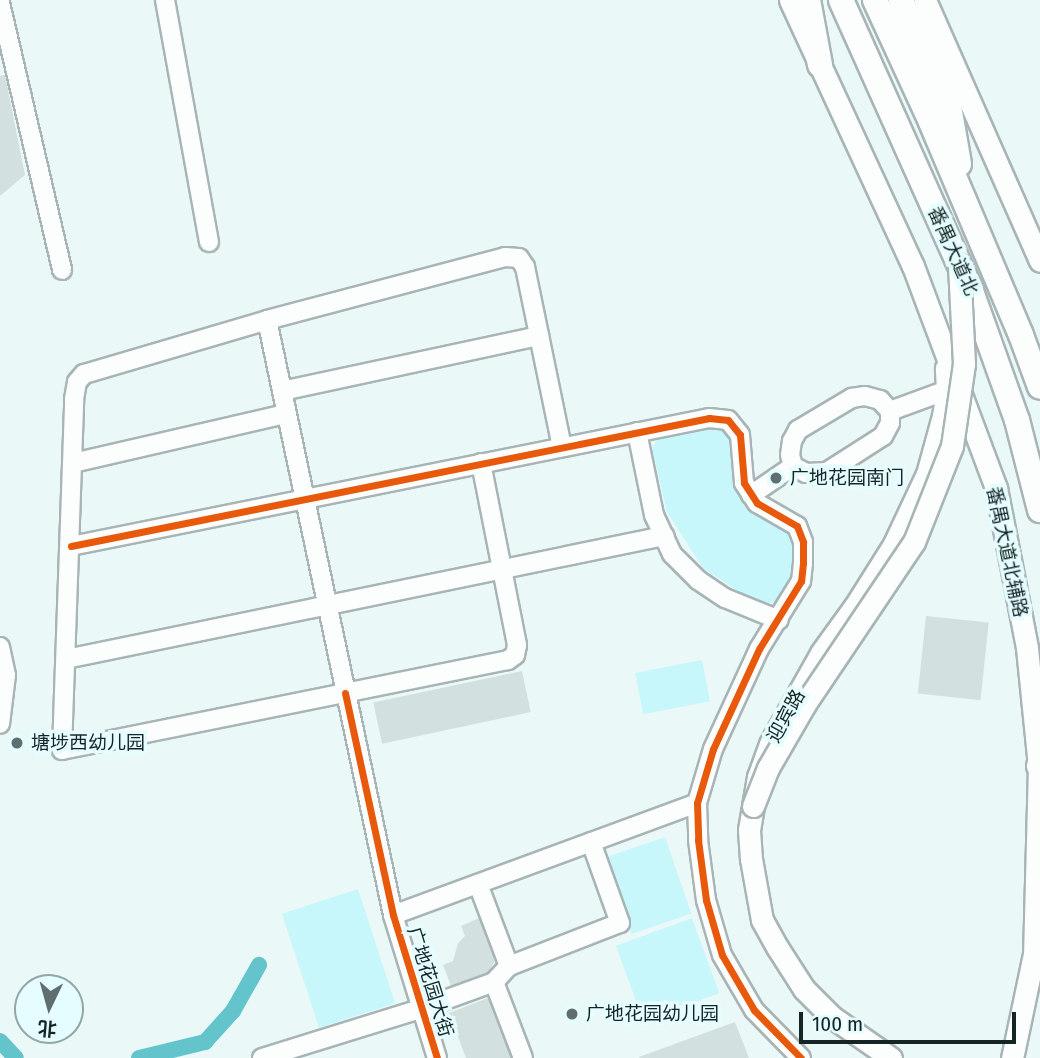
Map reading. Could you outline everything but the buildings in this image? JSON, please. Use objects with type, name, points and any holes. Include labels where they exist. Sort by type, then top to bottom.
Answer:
[{"type":"highway","points":[[808,0],[820,65]]},
{"type":"highway","name":"番禺大道北","points":[[841,0],[959,264],[1017,421],[1040,510]]},
{"type":"highway","name":"番禺大道北","points":[[875,0],[966,206],[1040,387]]},
{"type":"highway","points":[[901,0],[948,106],[966,206]]},
{"type":"main road","name":"番禺大道北辅路","points":[[790,0],[913,266],[996,488],[1027,649],[1040,767],[1034,954],[1012,1058]]},
{"type":"main road","points":[[925,0],[1040,261]]},
{"type":"main road","points":[[753,806],[768,768],[804,704],[914,542],[952,446],[964,365],[959,264]]},
{"type":"main road","name":"迎宾路","points":[[891,1058],[832,1017],[804,989],[762,920],[751,859],[749,830],[758,777],[770,744],[821,653],[876,575],[911,511],[936,445],[947,390],[945,352]]},
{"type":"street","points":[[165,0],[209,242]]},
{"type":"street","points":[[0,3],[62,270]]},
{"type":"street","points":[[481,463],[517,645],[515,655],[508,660],[62,750],[74,399],[77,382],[84,374],[267,320],[505,257],[519,258],[525,267],[562,447]]},
{"type":"street","name":"广地花园大街","points":[[267,320],[393,915],[437,1058]]},
{"type":"street","points":[[282,391],[540,336]]},
{"type":"street","points":[[890,411],[947,390]]},
{"type":"street","points":[[865,396],[880,400],[890,411],[890,423],[883,436],[827,471],[806,473],[793,466],[789,455],[798,430],[852,398],[865,396]]},
{"type":"street","points":[[73,463],[286,414]]},
{"type":"street","points":[[71,546],[636,432],[709,418],[728,419],[740,435],[744,483],[751,495],[757,503],[797,526],[803,542],[802,581],[759,649],[713,749],[697,803],[698,840],[706,900],[722,955],[754,1010],[800,1058]]},
{"type":"street","points":[[636,432],[654,515],[672,554],[698,580],[725,598],[779,620]]},
{"type":"street","points":[[751,495],[793,466]]},
{"type":"street","points":[[66,659],[664,537]]},
{"type":"street","points":[[0,647],[6,675],[0,724]]},
{"type":"street","points":[[393,915],[697,803]]},
{"type":"street","points":[[262,1058],[420,1009],[494,982],[509,965],[620,923],[591,842]]},
{"type":"street","points":[[478,884],[509,965]]},
{"type":"street","points":[[494,982],[523,1058]]},
{"type":"shaded area","points":[[723,427],[735,441],[738,488],[790,529],[798,544],[795,579],[781,602],[758,604],[703,568],[667,512],[652,449],[658,438]]},
{"type":"shaded area","points":[[702,660],[710,701],[643,714],[635,673]]},
{"type":"shaded area","points":[[665,837],[691,914],[632,934],[605,858]]},
{"type":"shaded area","points":[[358,889],[395,1003],[319,1028],[282,914]]},
{"type":"shaded area","points":[[692,918],[719,993],[643,1021],[616,946]]},
{"type":"waterway","points":[[139,1058],[205,1042],[233,1011],[259,965]]},
{"type":"waterway","points":[[0,1041],[16,1058]]},
{"type":"cycle path","points":[[71,546],[709,418],[728,420],[740,435],[744,483],[757,503],[797,526],[803,542],[803,563],[801,581],[759,649],[713,749],[697,803],[698,840],[706,900],[722,955],[754,1010],[801,1058]]},
{"type":"cycle path","points":[[345,693],[393,915],[437,1058]]},
{"type":"place","name":"广地花园南门","points":[[776,478]]},
{"type":"place","name":"塘埗西幼儿园","points":[[17,743]]},
{"type":"place","name":"广地花园幼儿园","points":[[572,1014]]}]
